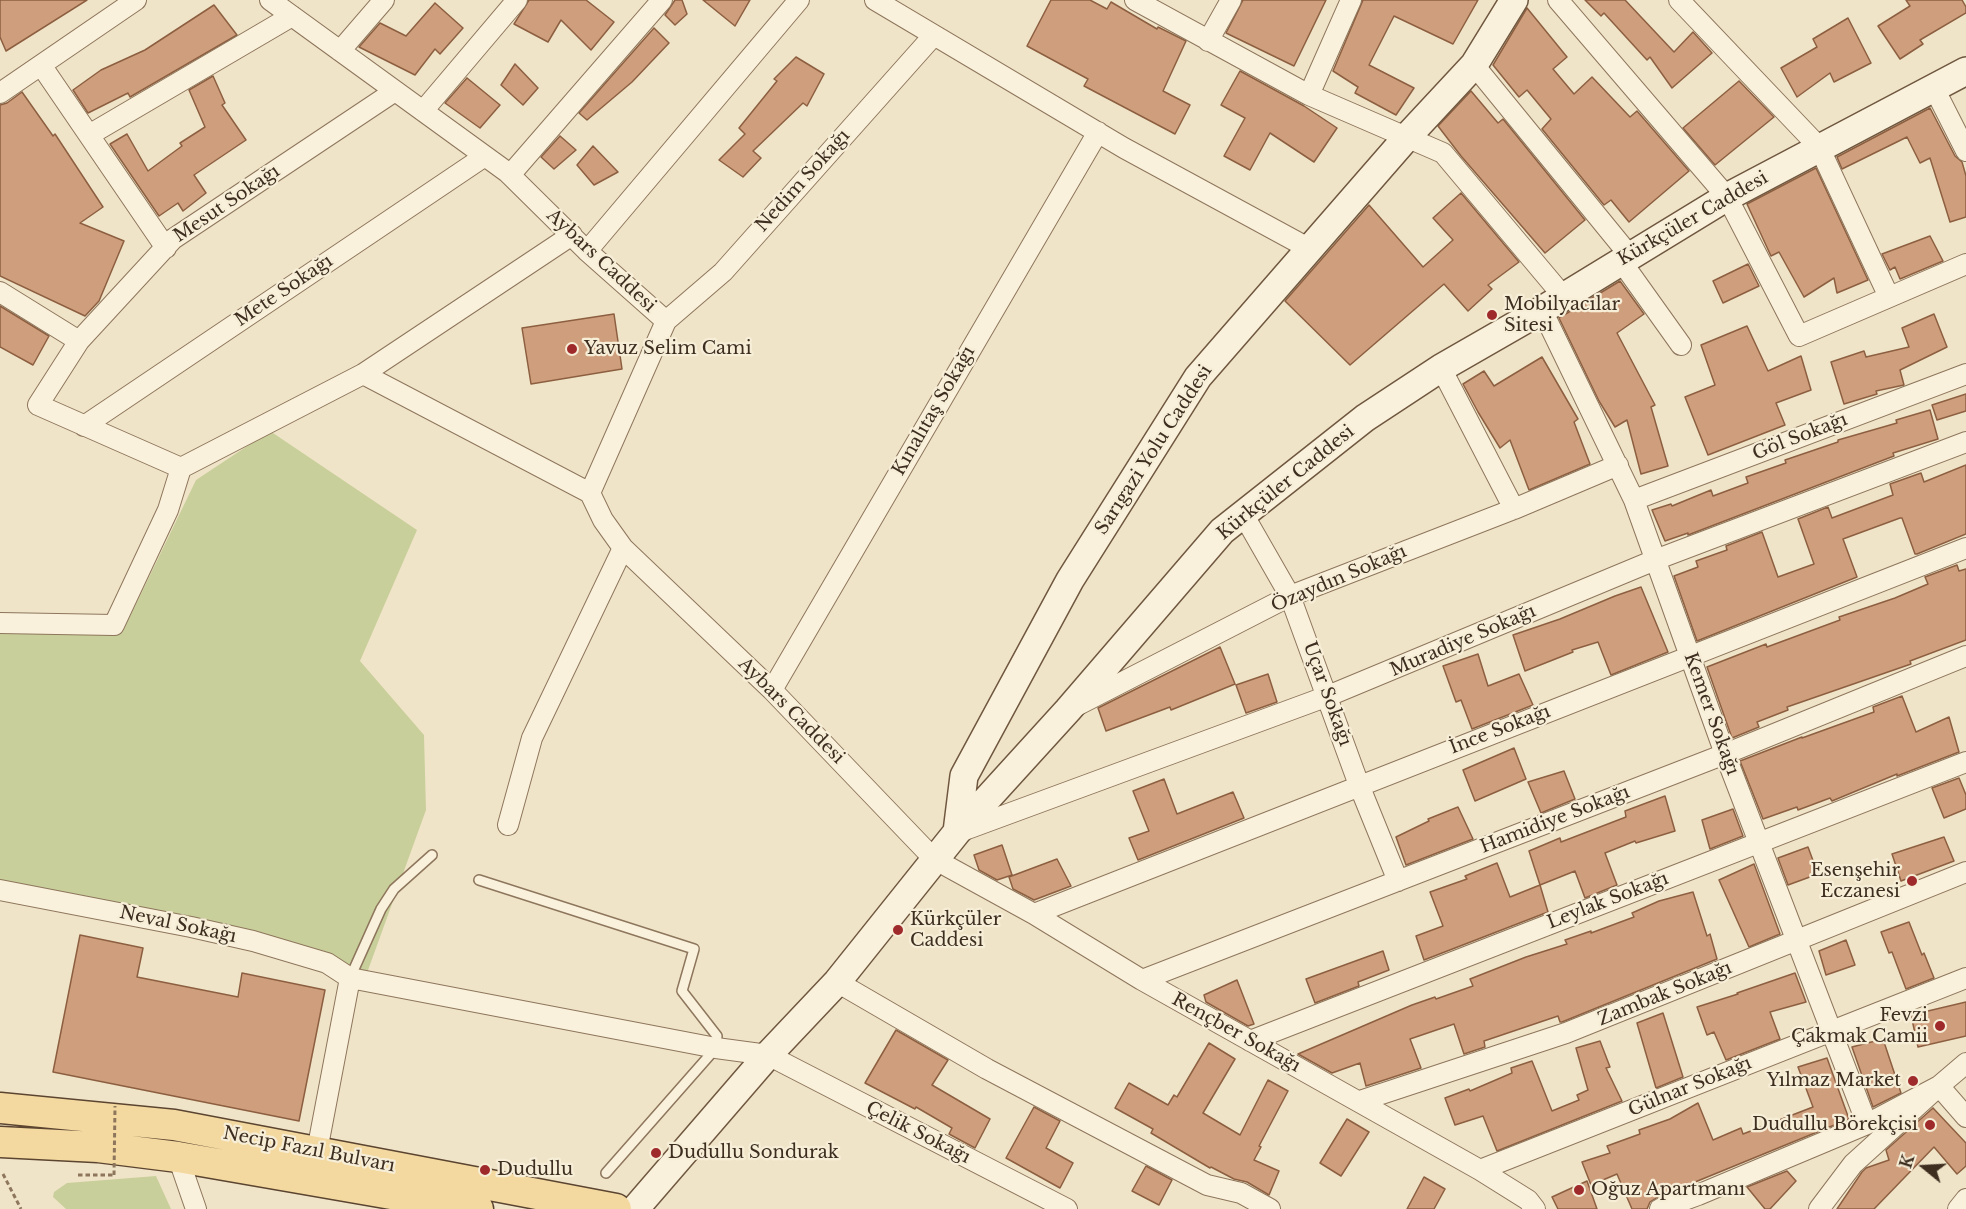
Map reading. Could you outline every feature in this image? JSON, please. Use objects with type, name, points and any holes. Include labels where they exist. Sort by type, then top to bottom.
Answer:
[{"type":"main road","name":"Sarıgazi Yolu Caddesi","points":[[957,832],[964,776],[1070,580],[1198,377],[1407,137],[1474,65],[1514,0]]},
{"type":"main road","name":"Kürkçüler Caddesi","points":[[635,1209],[768,1055],[837,982],[957,832],[1068,710],[1222,531],[1365,418],[1441,368],[1727,197],[1966,71]]},
{"type":"main road","name":"Necip Fazıl Bulvarı","points":[[0,1108],[174,1125],[616,1209]]},
{"type":"main road","name":"Necip Fazıl Bulvarı","points":[[0,1142],[98,1147],[178,1157],[478,1209]]},
{"type":"main road","name":"Necip Fazıl Bulvarı","points":[[2,1165],[178,1157]]},
{"type":"street","points":[[0,93],[136,0]]},
{"type":"street","name":"Aybars Caddesi","points":[[270,0],[510,175],[588,251],[666,321],[590,493],[603,520],[623,548],[771,690],[934,859]]},
{"type":"street","points":[[340,51],[384,0]]},
{"type":"street","points":[[423,111],[517,0]]},
{"type":"street","points":[[510,175],[662,0]]},
{"type":"street","points":[[588,251],[799,0]]},
{"type":"street","points":[[875,0],[1098,132],[1310,249]]},
{"type":"street","name":"Kemer Sokağı","points":[[1135,0],[1309,95],[1443,153],[1553,303],[1587,405],[1634,500],[1758,843],[1867,1124]]},
{"type":"street","points":[[1208,40],[1231,0]]},
{"type":"street","points":[[1309,95],[1351,0]]},
{"type":"street","points":[[1558,0],[1727,197],[1799,336],[1966,264]]},
{"type":"street","points":[[1679,0],[1819,147],[1889,297]]},
{"type":"street","points":[[89,135],[292,16]]},
{"type":"street","name":"Nedim Sokağı","points":[[666,321],[723,272],[934,35]]},
{"type":"street","points":[[41,65],[166,248]]},
{"type":"street","points":[[1474,65],[1626,258],[1681,345]]},
{"type":"street","points":[[1934,88],[1966,151]]},
{"type":"street","name":"Mesut Sokağı","points":[[84,426],[38,405],[79,341],[173,239],[395,91]]},
{"type":"street","name":"Kınalıtaş Sokağı","points":[[771,690],[1098,132]]},
{"type":"street","name":"Mete Sokağı","points":[[84,426],[484,156]]},
{"type":"street","points":[[0,623],[114,625],[168,510],[181,468],[363,374],[572,235]]},
{"type":"street","points":[[0,292],[79,341]]},
{"type":"street","points":[[1441,368],[1514,509]]},
{"type":"street","points":[[363,374],[590,493]]},
{"type":"street","name":"Göl Sokağı","points":[[1634,500],[1966,374]]},
{"type":"street","points":[[84,426],[181,468]]},
{"type":"street","name":"Muradiye Sokağı","points":[[957,832],[1328,696],[1655,560],[1966,442]]},
{"type":"street","name":"Özaydın Sokağı","points":[[1068,710],[1290,596],[1514,509],[1618,465]]},
{"type":"street","name":"Uçar Sokağı","points":[[1243,514],[1290,596],[1359,785],[1398,881]]},
{"type":"street","points":[[508,825],[532,738],[623,548]]},
{"type":"street","name":"İnce Sokağı","points":[[1034,914],[1966,548]]},
{"type":"street","name":"Hamidiye Sokağı","points":[[1142,980],[1725,754],[1966,656]]},
{"type":"street","name":"Leylak Sokağı","points":[[1250,1041],[1966,762]]},
{"type":"street","name":"Rençber Sokağı","points":[[934,859],[1034,914],[1142,980],[1480,1170],[1528,1200],[1535,1209]]},
{"type":"street","name":"Zambak Sokağı","points":[[1360,1101],[1566,1033],[1966,872]]},
{"type":"street","name":"Neval Sokağı","points":[[0,890],[253,941],[327,963],[350,978]]},
{"type":"street","points":[[317,1151],[350,978]]},
{"type":"street","name":"Çelik Sokağı","points":[[350,978],[716,1048],[768,1055],[1067,1209]]},
{"type":"street","name":"Gülnar Sokağı","points":[[1480,1170],[1966,978]]},
{"type":"street","points":[[837,982],[987,1069],[1186,1174],[1207,1185],[1241,1193],[1270,1209]]},
{"type":"street","points":[[1819,1209],[1853,1164],[1966,1063]]},
{"type":"street","points":[[1660,1209],[1692,1202],[1867,1124],[1938,1086]]},
{"type":"street","points":[[1938,1086],[1966,1117]]},
{"type":"street","points":[[178,1157],[196,1209]]},
{"type":"street","points":[[1227,1209],[1241,1193]]},
{"type":"street","points":[[1958,1209],[1966,1199]]},
{"type":"lane","points":[[350,978],[381,909],[394,889],[432,855]]},
{"type":"lane","points":[[479,880],[694,949],[682,991],[717,1036],[716,1048],[606,1173]]},
{"type":"path","points":[[78,1174],[114,1175],[115,1106]]},
{"type":"path","points":[[2,1165],[21,1209]]},
{"type":"green space","points":[[270,431],[417,530],[360,661],[424,735],[426,810],[367,973],[170,913],[0,880],[0,634],[122,633],[196,480]]},
{"type":"green space","points":[[156,1176],[171,1209],[66,1209],[53,1197],[54,1192],[67,1183]]},
{"type":"building","points":[[0,0],[87,0],[6,51],[0,37]]},
{"type":"building","points":[[529,0],[586,0],[614,22],[591,50],[561,20],[548,42],[514,24]]},
{"type":"building","points":[[675,0],[682,0],[687,14],[675,25],[665,15]]},
{"type":"building","points":[[703,0],[750,0],[735,26]]},
{"type":"building","points":[[1051,0],[1090,0],[1107,9],[1111,2],[1157,29],[1158,27],[1186,41],[1163,91],[1190,105],[1175,134],[1084,86],[1088,79],[1027,46]]},
{"type":"building","points":[[1243,0],[1326,0],[1294,66],[1226,33]]},
{"type":"building","points":[[1363,0],[1478,0],[1453,44],[1394,16],[1369,65],[1414,88],[1396,115],[1355,93],[1358,87],[1333,71]]},
{"type":"building","points":[[1585,0],[1625,0],[1674,52],[1693,32],[1712,53],[1672,88],[1650,57],[1647,60],[1604,13],[1601,16]]},
{"type":"building","points":[[1906,0],[1962,0],[1966,13],[1920,40],[1923,44],[1900,59],[1878,26],[1910,6]]},
{"type":"building","points":[[435,3],[463,28],[440,54],[435,49],[415,75],[359,47],[380,23],[406,36]]},
{"type":"building","points":[[214,5],[237,35],[130,97],[128,93],[88,113],[73,90],[101,70],[145,50]]},
{"type":"building","points":[[1527,8],[1567,57],[1553,69],[1574,94],[1592,77],[1630,117],[1637,111],[1689,171],[1629,222],[1611,200],[1604,205],[1542,129],[1551,119],[1527,90],[1519,97],[1493,65]]},
{"type":"building","points":[[1848,18],[1871,63],[1834,82],[1830,73],[1797,97],[1781,68],[1817,47],[1813,39]]},
{"type":"building","points":[[654,28],[669,43],[632,82],[587,120],[579,113]]},
{"type":"building","points":[[796,57],[824,74],[807,106],[803,103],[753,151],[761,158],[743,177],[719,160],[745,134],[739,128],[777,81],[774,79]]},
{"type":"building","points":[[515,64],[538,88],[523,105],[501,85]]},
{"type":"building","points":[[1240,71],[1304,106],[1337,128],[1314,162],[1270,133],[1250,170],[1224,156],[1245,118],[1221,105]]},
{"type":"building","points":[[213,76],[225,103],[222,105],[246,140],[194,175],[206,193],[183,211],[178,203],[159,216],[110,144],[127,134],[148,171],[182,146],[180,143],[205,127],[189,90]]},
{"type":"building","points":[[467,78],[500,105],[480,128],[445,103]]},
{"type":"building","points":[[1739,81],[1774,117],[1715,165],[1683,128]]},
{"type":"building","points":[[1471,91],[1498,123],[1503,119],[1585,220],[1545,253],[1438,126]]},
{"type":"building","points":[[22,92],[53,136],[55,134],[103,207],[80,223],[124,241],[99,301],[85,316],[0,276],[0,105],[7,103]]},
{"type":"building","points":[[1930,108],[1955,156],[1962,162],[1966,176],[1966,217],[1950,222],[1930,158],[1920,163],[1907,137],[1842,169],[1837,157]]},
{"type":"building","points":[[560,136],[576,150],[554,169],[541,157]]},
{"type":"building","points":[[593,146],[618,172],[594,185],[577,165]]},
{"type":"building","points":[[1816,168],[1868,280],[1837,293],[1834,278],[1804,297],[1779,252],[1771,256],[1747,204]]},
{"type":"building","points":[[1461,193],[1519,262],[1488,285],[1492,289],[1468,311],[1444,284],[1350,365],[1285,301],[1369,205],[1423,267],[1453,240],[1433,218]]},
{"type":"building","points":[[1930,236],[1943,261],[1900,279],[1895,267],[1890,270],[1882,254]]},
{"type":"building","points":[[1748,264],[1759,286],[1723,303],[1713,281]]},
{"type":"building","points":[[1620,281],[1644,314],[1617,333],[1655,405],[1651,407],[1668,466],[1641,474],[1627,420],[1615,427],[1599,401],[1559,318]]},
{"type":"building","points":[[0,306],[49,336],[33,365],[0,347]]},
{"type":"building","name":"Yavuz Selim Cami","points":[[614,314],[622,369],[531,384],[522,328]]},
{"type":"building","points":[[1934,314],[1947,347],[1900,370],[1904,385],[1876,391],[1877,394],[1844,404],[1831,362],[1864,351],[1866,357],[1909,347],[1902,328]]},
{"type":"building","points":[[1747,326],[1768,371],[1801,356],[1811,390],[1776,403],[1785,425],[1708,455],[1685,397],[1715,385],[1701,345]]},
{"type":"building","points":[[1542,357],[1578,419],[1574,422],[1590,464],[1529,490],[1510,440],[1500,448],[1463,384],[1484,371],[1494,386]]},
{"type":"building","points":[[1966,394],[1966,411],[1937,420],[1932,405]]},
{"type":"building","points":[[1930,410],[1938,439],[1893,453],[1894,456],[1688,535],[1688,533],[1665,541],[1652,510],[1671,504],[1672,506],[1711,490],[1713,496],[1748,483],[1746,477],[1786,463],[1785,460]]},
{"type":"building","points":[[1966,465],[1966,534],[1915,554],[1902,518],[1900,518],[1843,539],[1857,577],[1697,641],[1674,576],[1698,567],[1696,561],[1727,550],[1726,546],[1762,532],[1778,577],[1814,564],[1798,519],[1828,507],[1832,518],[1893,495],[1890,484],[1921,473],[1924,482]]},
{"type":"building","points":[[1957,565],[1959,571],[1966,569],[1966,640],[1910,661],[1911,664],[1787,707],[1788,710],[1757,722],[1759,727],[1732,738],[1707,667],[1766,644],[1767,647],[1840,620],[1839,617],[1895,598],[1928,584],[1925,577]]},
{"type":"building","points":[[1641,587],[1668,652],[1611,675],[1598,642],[1572,650],[1573,652],[1525,671],[1513,635]]},
{"type":"building","points":[[1220,647],[1235,684],[1171,710],[1170,707],[1106,731],[1098,708]]},
{"type":"building","points":[[1478,654],[1488,686],[1519,674],[1533,705],[1472,729],[1461,700],[1456,702],[1443,666]]},
{"type":"building","points":[[1268,674],[1277,702],[1246,713],[1236,685]]},
{"type":"building","points":[[1902,696],[1916,732],[1949,717],[1959,752],[1832,801],[1830,798],[1798,810],[1797,807],[1763,819],[1740,761],[1874,712],[1873,707]]},
{"type":"building","points":[[1514,748],[1526,779],[1475,801],[1463,770]]},
{"type":"building","points":[[1564,771],[1575,799],[1541,813],[1528,782]]},
{"type":"building","points":[[1959,778],[1966,795],[1966,809],[1944,818],[1932,788]]},
{"type":"building","points":[[1164,779],[1177,814],[1233,792],[1244,818],[1138,860],[1129,838],[1149,831],[1133,791]]},
{"type":"building","points":[[1665,796],[1675,831],[1636,843],[1635,841],[1605,853],[1617,885],[1585,898],[1575,871],[1540,885],[1529,851],[1560,838],[1561,842],[1626,817],[1625,811]]},
{"type":"building","points":[[1458,807],[1473,839],[1406,865],[1396,837],[1429,821],[1428,819]]},
{"type":"building","points":[[1733,809],[1743,836],[1710,849],[1702,820]]},
{"type":"building","points":[[1944,837],[1954,861],[1901,881],[1892,854]]},
{"type":"building","points":[[1002,845],[1012,875],[997,880],[979,870],[974,855]]},
{"type":"building","points":[[1808,847],[1818,874],[1788,885],[1778,858]]},
{"type":"building","points":[[1057,859],[1071,886],[1034,900],[1013,889],[1009,877]]},
{"type":"building","points":[[1497,863],[1510,897],[1540,885],[1548,912],[1424,960],[1416,936],[1443,926],[1430,892],[1467,879],[1465,876]]},
{"type":"building","points":[[1754,864],[1780,934],[1749,947],[1719,880]]},
{"type":"building","points":[[1693,892],[1707,936],[1710,934],[1717,959],[1562,1022],[1558,1016],[1484,1041],[1485,1047],[1464,1054],[1454,1024],[1410,1039],[1421,1068],[1366,1086],[1360,1063],[1332,1073],[1298,1054],[1412,1005],[1473,986],[1470,979],[1567,944],[1565,940],[1634,917],[1632,913],[1659,901]]},
{"type":"building","points":[[1909,922],[1934,978],[1906,989],[1892,952],[1889,953],[1881,932]]},
{"type":"building","points":[[80,935],[143,948],[137,977],[238,997],[242,973],[325,990],[299,1121],[53,1072]]},
{"type":"building","points":[[1846,940],[1855,965],[1826,975],[1819,951]]},
{"type":"building","points":[[1383,951],[1389,970],[1358,982],[1359,986],[1315,1003],[1306,979]]},
{"type":"building","points":[[1795,973],[1806,1002],[1770,1012],[1780,1039],[1726,1060],[1714,1032],[1707,1035],[1697,1007]]},
{"type":"building","points":[[1237,980],[1254,1024],[1248,1026],[1206,1002],[1204,995]]},
{"type":"building","name":"Fevzi Çakmak Camii","points":[[1966,1002],[1966,1036],[1918,1047],[1911,1015]]},
{"type":"building","points":[[1663,1013],[1683,1077],[1656,1088],[1637,1023]]},
{"type":"building","points":[[896,1030],[948,1060],[932,1085],[990,1119],[975,1148],[949,1134],[952,1128],[916,1107],[915,1109],[865,1083]]},
{"type":"building","points":[[1883,1039],[1901,1093],[1873,1107],[1852,1047]]},
{"type":"building","points":[[1600,1041],[1610,1067],[1606,1068],[1622,1101],[1497,1151],[1483,1116],[1455,1125],[1445,1098],[1469,1089],[1470,1091],[1512,1073],[1511,1068],[1532,1061],[1552,1111],[1579,1100],[1577,1095],[1588,1090],[1576,1048]]},
{"type":"building","points":[[1209,1043],[1235,1059],[1203,1113],[1240,1135],[1268,1080],[1288,1091],[1254,1160],[1279,1171],[1269,1195],[1247,1182],[1210,1168],[1151,1133],[1153,1129],[1115,1108],[1129,1083],[1168,1105],[1174,1095],[1177,1097]]},
{"type":"building","points":[[1827,1058],[1849,1119],[1656,1198],[1650,1202],[1647,1209],[1632,1209],[1617,1174],[1591,1185],[1582,1162],[1610,1153],[1607,1146],[1640,1134],[1639,1130],[1670,1119],[1698,1103],[1713,1140],[1741,1128],[1743,1134],[1813,1107],[1798,1067]]},
{"type":"building","points":[[1034,1107],[1060,1121],[1046,1148],[1073,1163],[1060,1188],[1006,1158]]},
{"type":"building","points":[[1933,1108],[1966,1143],[1966,1166],[1957,1174],[1934,1147],[1874,1209],[1837,1209],[1862,1172],[1866,1168],[1889,1160],[1886,1150]]},
{"type":"building","points":[[1347,1119],[1369,1132],[1341,1176],[1320,1163]]},
{"type":"building","points":[[1146,1166],[1172,1180],[1159,1205],[1132,1191]]},
{"type":"building","points":[[1787,1171],[1796,1181],[1770,1209],[1765,1209],[1747,1187]]},
{"type":"building","points":[[1424,1177],[1445,1189],[1434,1209],[1407,1209]]},
{"type":"building","name":"Oğuz Apartmanı","points":[[1587,1181],[1597,1209],[1558,1209],[1552,1197]]},
{"type":"place","name":"Mobilyacılar Sitesi","points":[[1492,315]]},
{"type":"place","name":"Yavuz Selim Cami","points":[[572,349]]},
{"type":"place","name":"Esenşehir Eczanesi","points":[[1912,881]]},
{"type":"place","name":"Kürkçüler Caddesi","points":[[898,930]]},
{"type":"place","name":"Fevzi Çakmak Camii","points":[[1940,1026]]},
{"type":"place","name":"Yılmaz Market","points":[[1913,1081]]},
{"type":"place","name":"Dudullu Börekçisi","points":[[1930,1125]]},
{"type":"place","name":"Dudullu Sondurak","points":[[656,1153]]},
{"type":"place","name":"Dudullu","points":[[485,1170]]},
{"type":"place","name":"Oğuz Apartmanı","points":[[1579,1190]]}]
